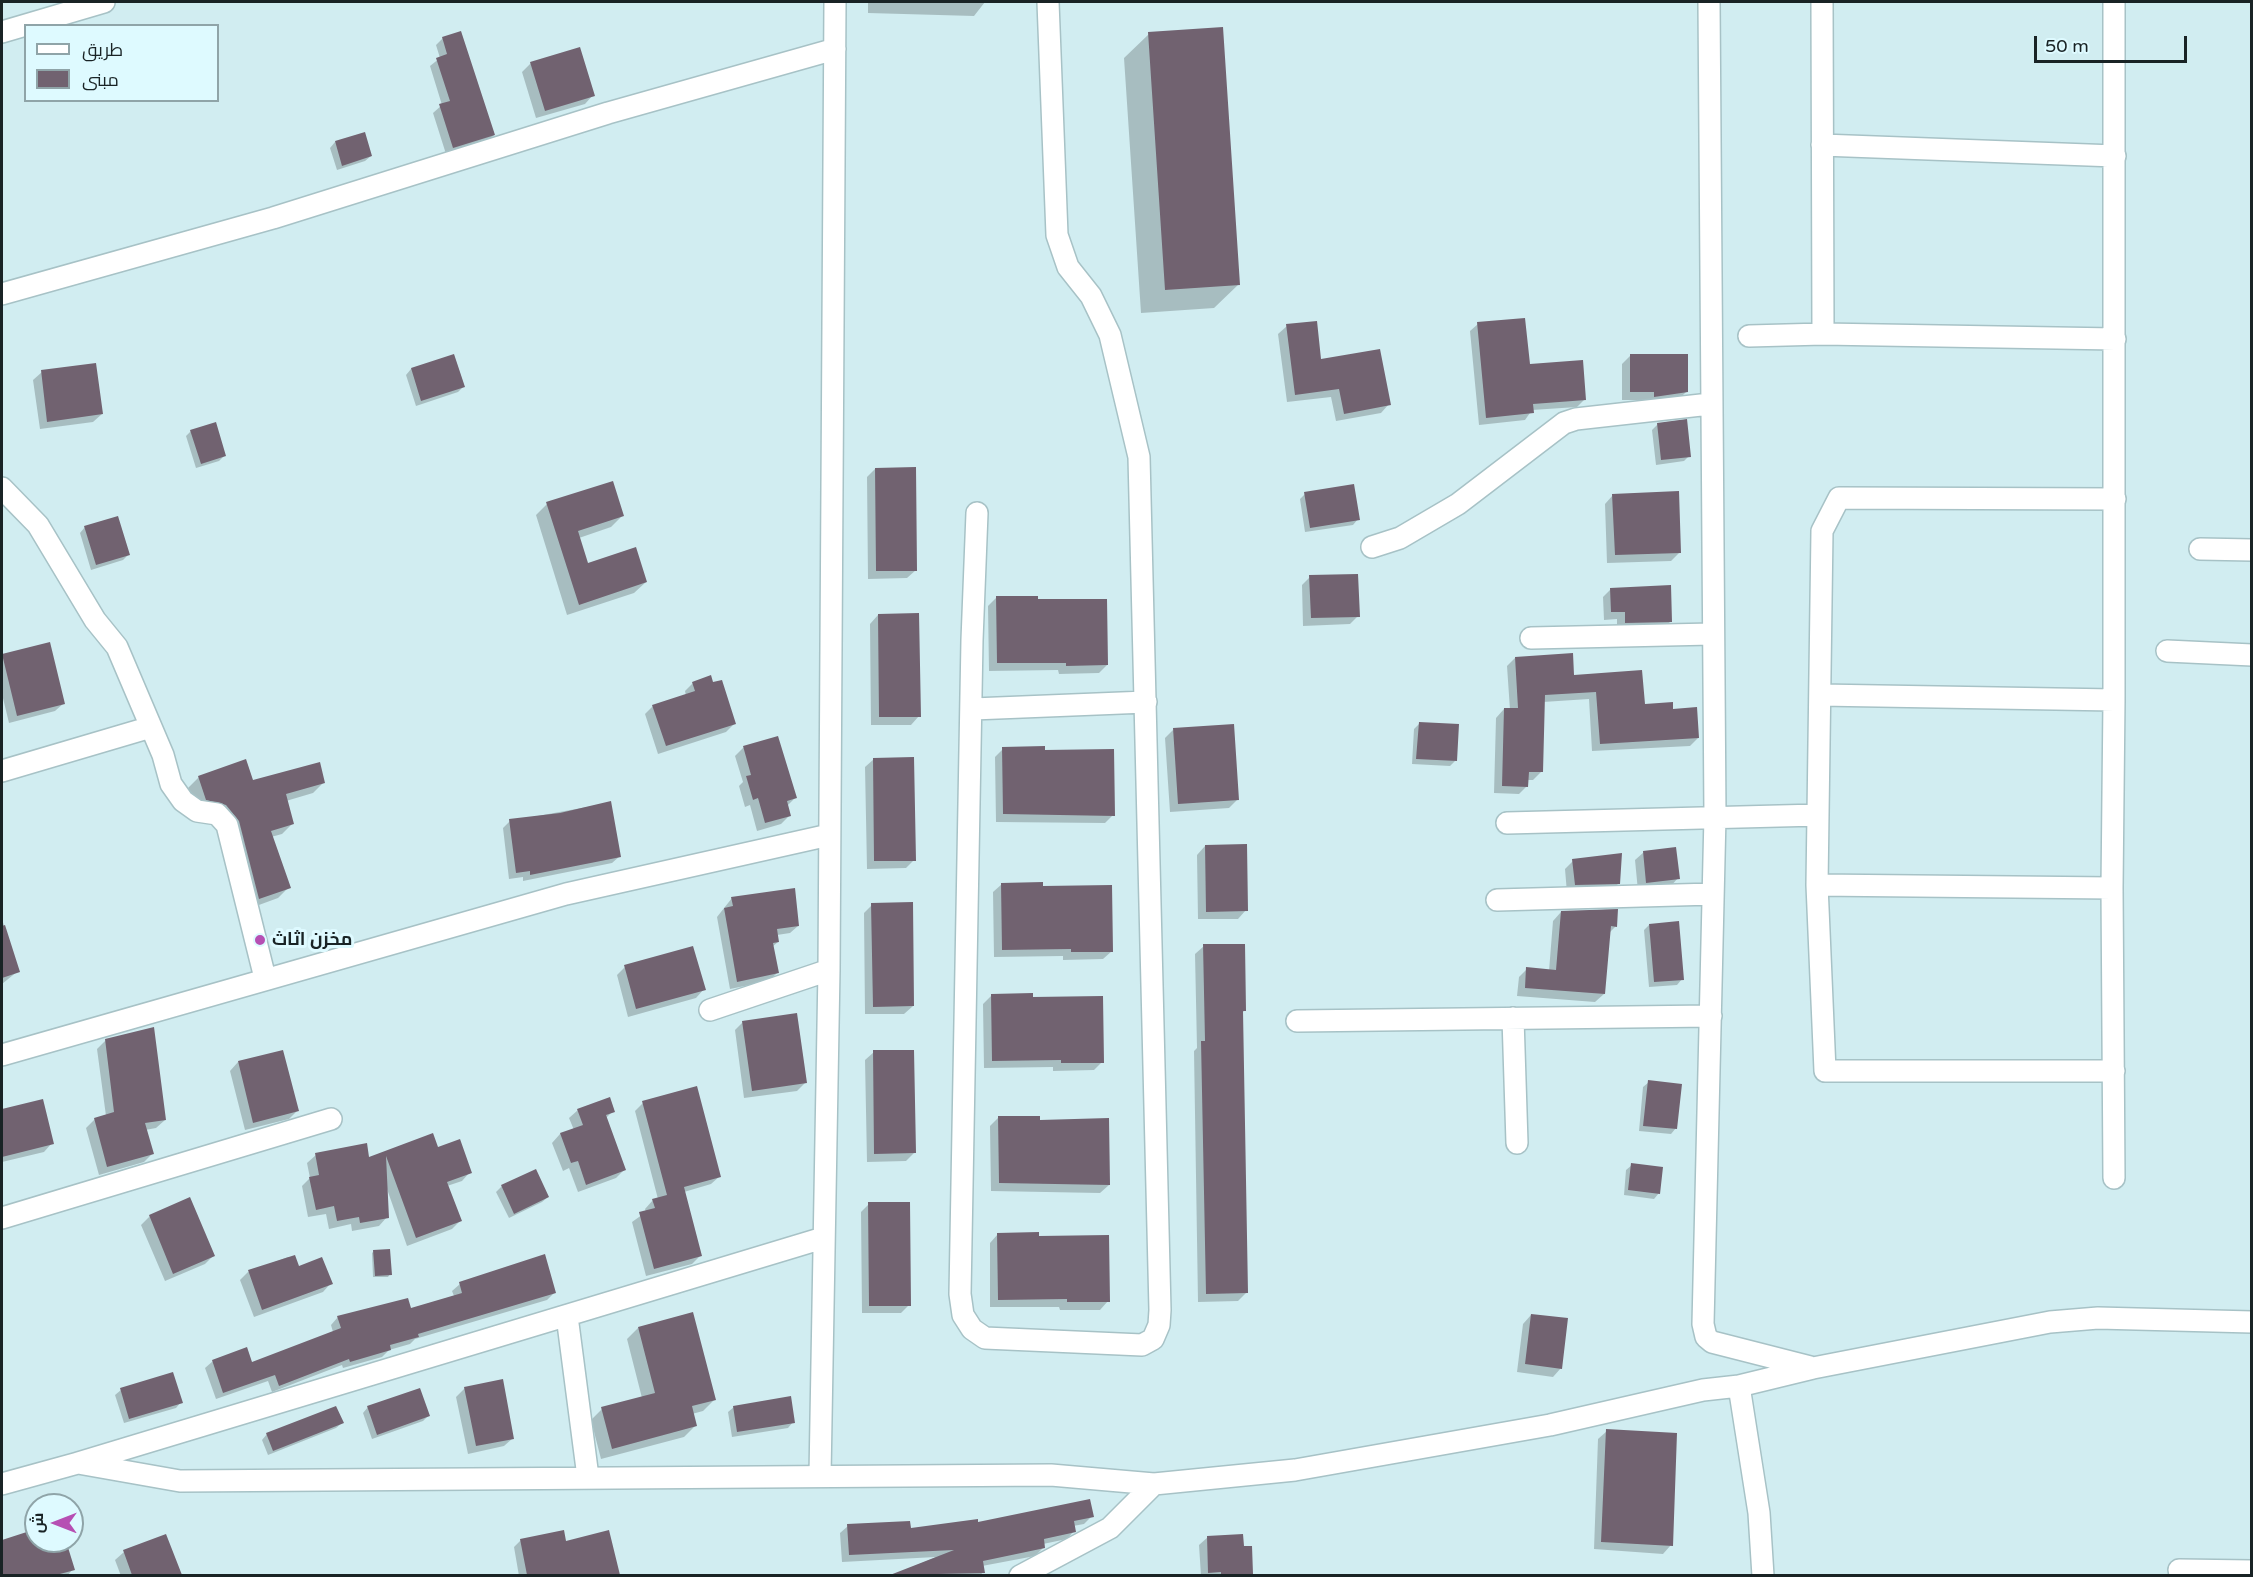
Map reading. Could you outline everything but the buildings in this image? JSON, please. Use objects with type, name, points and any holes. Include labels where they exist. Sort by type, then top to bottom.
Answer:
[{"type":"street","points":[[29,24],[104,2]]},
{"type":"street","points":[[820,1475],[829,970],[835,2]]},
{"type":"street","points":[[977,513],[960,1294],[963,1315],[972,1329],[985,1338],[1143,1345],[1153,1339],[1159,1325],[1160,1310],[1139,457],[1110,335],[1091,296],[1068,267],[1057,235],[1048,2]]},
{"type":"street","points":[[1709,2],[1710,404],[1715,816],[1704,1331],[1712,1342],[1813,1368]]},
{"type":"street","points":[[1822,2],[1823,334]]},
{"type":"street","points":[[2114,2],[2115,499],[2112,888],[2114,1178]]},
{"type":"street","points":[[2,32],[24,26]]},
{"type":"street","points":[[2,294],[273,218],[608,113],[835,49]]},
{"type":"street","points":[[1822,145],[2115,156]]},
{"type":"street","points":[[1749,336],[1823,334],[2115,339]]},
{"type":"street","points":[[1372,546],[1400,538],[1458,504],[1564,423],[1576,419],[1710,404]]},
{"type":"street","points":[[2,488],[38,525],[95,620],[117,647],[151,727],[171,784],[183,801],[197,811],[217,814],[227,825],[265,978]]},
{"type":"street","points":[[2114,1071],[1825,1071],[1817,885],[1822,531],[1839,498],[2115,499]]},
{"type":"street","points":[[2200,549],[2252,550]]},
{"type":"street","points":[[1531,638],[1712,634]]},
{"type":"street","points":[[2167,651],[2252,655]]},
{"type":"street","points":[[1820,695],[2114,700]]},
{"type":"street","points":[[973,709],[1146,702]]},
{"type":"street","points":[[2,771],[151,727]]},
{"type":"street","points":[[1507,823],[1818,815]]},
{"type":"street","points":[[2,1055],[265,978],[566,894],[830,835]]},
{"type":"street","points":[[1817,885],[2112,888]]},
{"type":"street","points":[[1497,900],[1713,894]]},
{"type":"street","points":[[710,1010],[829,970]]},
{"type":"street","points":[[1297,1021],[1711,1016]]},
{"type":"street","points":[[1513,1018],[1517,1143]]},
{"type":"street","points":[[2,1218],[331,1119]]},
{"type":"street","points":[[2,1484],[823,1238]]},
{"type":"street","points":[[567,1316],[588,1477]]},
{"type":"street","points":[[78,1463],[180,1481],[1051,1475],[1154,1484],[1295,1470],[1550,1425],[1703,1390],[1739,1386],[1813,1368],[2050,1322],[2098,1318],[2252,1322]]},
{"type":"street","points":[[1739,1386],[1759,1513],[1764,1575]]},
{"type":"street","points":[[1020,1575],[1110,1528],[1154,1484]]},
{"type":"street","points":[[2179,1570],[2252,1571]]},
{"type":"place","name":"مخزن اثاث","points":[[260,940]]}]
